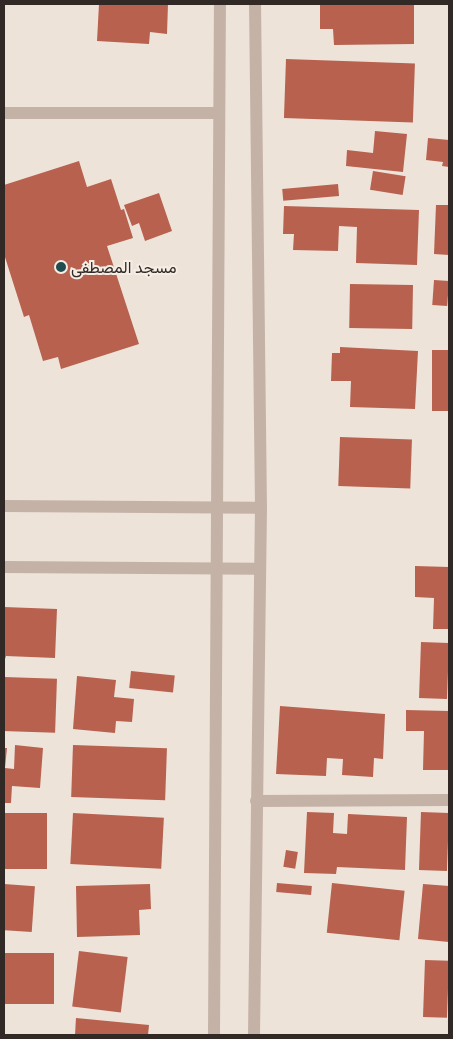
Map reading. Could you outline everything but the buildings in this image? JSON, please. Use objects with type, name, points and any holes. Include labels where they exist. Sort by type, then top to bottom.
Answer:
[{"type":"street","points":[[214,1035],[220,4]]},
{"type":"street","points":[[254,1035],[260,570],[255,4]]},
{"type":"street","points":[[4,114],[219,113]]},
{"type":"street","points":[[4,506],[260,508]]},
{"type":"street","points":[[4,567],[260,570]]},
{"type":"street","points":[[256,801],[449,800]]},
{"type":"place","name":"مسجد المصطفى","points":[[61,267]]}]
